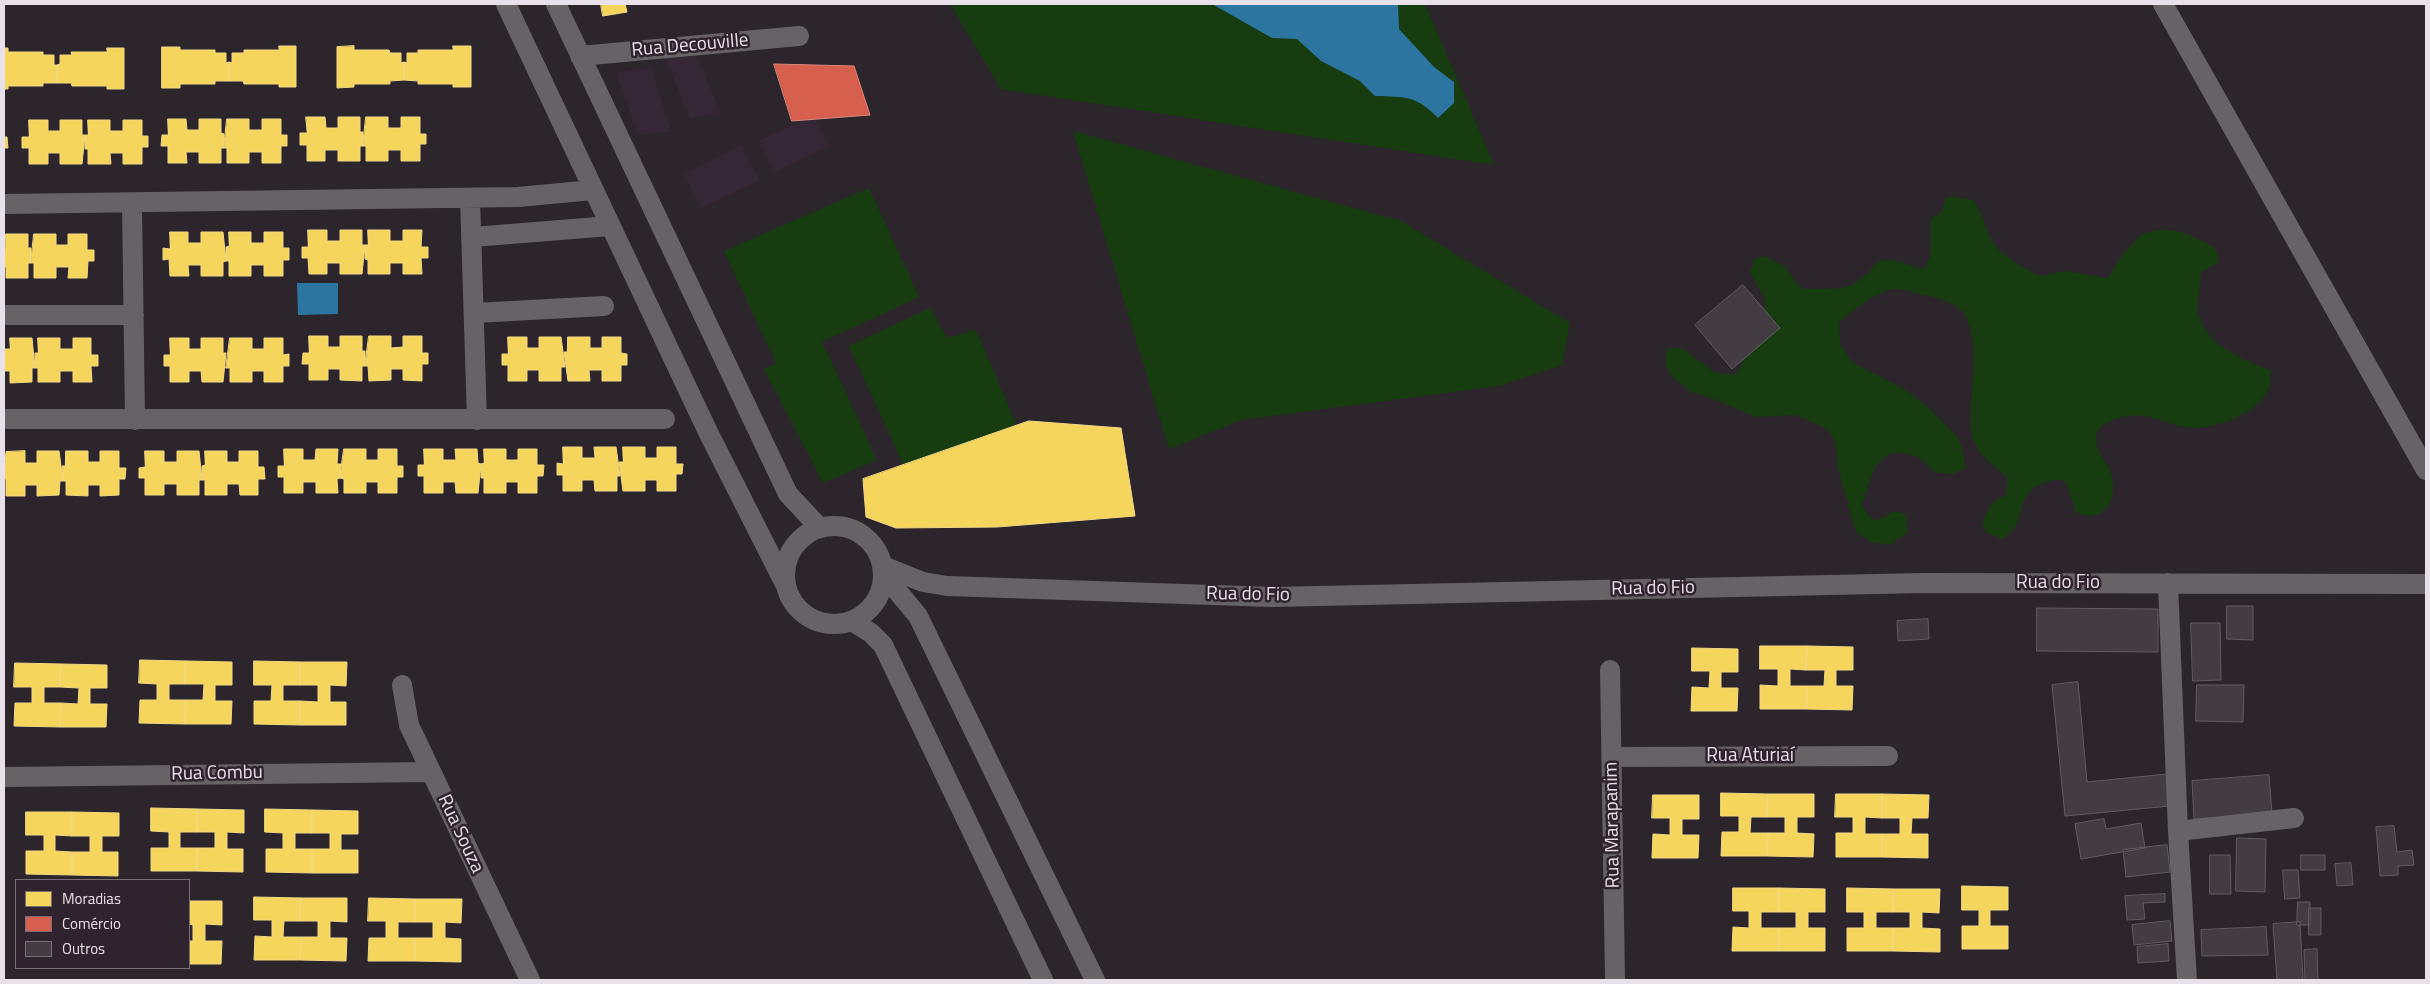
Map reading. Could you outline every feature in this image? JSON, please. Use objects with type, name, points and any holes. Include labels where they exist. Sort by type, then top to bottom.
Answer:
[{"type":"street","points":[[506,4],[732,482],[785,584],[790,598],[798,609],[810,618],[823,624],[838,624],[852,621],[865,614],[875,603],[882,589],[884,570]]},
{"type":"street","points":[[556,4],[788,494],[820,528]]},
{"type":"street","points":[[2163,4],[2426,470]]},
{"type":"street","name":"Rua Decouville","points":[[580,56],[799,36]]},
{"type":"street","points":[[4,204],[132,204],[518,197],[593,190]]},
{"type":"street","points":[[470,198],[473,237],[477,420]]},
{"type":"street","points":[[132,204],[134,420]]},
{"type":"street","points":[[473,237],[610,226]]},
{"type":"street","points":[[475,313],[604,306]]},
{"type":"street","points":[[4,315],[134,315]]},
{"type":"street","points":[[4,419],[665,419]]},
{"type":"street","points":[[785,584],[785,569],[788,556],[796,543],[807,534],[820,528],[840,526],[860,533],[875,547],[884,570],[918,616],[1096,980]]},
{"type":"street","name":"Rua do Fio","points":[[884,570],[923,582],[947,586],[1272,596],[1923,583],[2426,584]]},
{"type":"street","points":[[2168,583],[2178,831],[2187,980]]},
{"type":"street","points":[[852,621],[871,632],[883,646],[1043,980]]},
{"type":"street","name":"Rua Marapanim","points":[[1610,670],[1615,980]]},
{"type":"street","name":"Rua Souza","points":[[402,685],[409,726],[530,980]]},
{"type":"street","name":"Rua Aturiaí","points":[[1612,757],[1888,756]]},
{"type":"street","name":"Rua Combu","points":[[4,777],[431,772]]},
{"type":"street","points":[[2178,831],[2294,818]]},
{"type":"shaded area","points":[[695,53],[721,113],[690,118],[664,55]]},
{"type":"shaded area","points":[[651,68],[671,131],[638,135],[616,73]]},
{"type":"shaded area","points":[[814,115],[828,146],[774,172],[759,141]]},
{"type":"shaded area","points":[[741,145],[759,180],[701,208],[684,174]]},
{"type":"green space","points":[[950,4],[1425,4],[1494,165],[1001,89]]},
{"type":"green space","points":[[1073,131],[1401,221],[1570,323],[1562,365],[1499,386],[1241,420],[1169,449]]},
{"type":"green space","points":[[869,188],[919,297],[822,342],[877,460],[823,483],[764,369],[776,363],[724,251]]},
{"type":"green space","points":[[1951,196],[1973,200],[1996,247],[2011,259],[2039,276],[2066,271],[2107,278],[2135,240],[2157,230],[2178,232],[2209,244],[2217,250],[2218,263],[2201,272],[2198,315],[2203,327],[2210,336],[2228,351],[2271,371],[2270,385],[2264,396],[2256,405],[2234,419],[2208,427],[2178,426],[2150,417],[2136,415],[2106,423],[2099,429],[2096,440],[2099,452],[2112,475],[2113,482],[2111,498],[2104,510],[2092,516],[2076,512],[2066,482],[2056,480],[2047,482],[2036,487],[2028,494],[2016,526],[2001,539],[1985,531],[1982,524],[1992,502],[2006,495],[2007,478],[1983,455],[1973,439],[1971,409],[1973,355],[1969,323],[1958,307],[1940,299],[1900,289],[1883,292],[1858,307],[1839,323],[1840,344],[1853,363],[1906,390],[1951,430],[1960,441],[1965,467],[1955,474],[1940,473],[1933,471],[1921,459],[1907,454],[1895,453],[1886,456],[1879,462],[1869,481],[1862,505],[1868,515],[1874,519],[1882,518],[1892,512],[1904,513],[1907,520],[1907,533],[1890,545],[1875,543],[1866,539],[1855,529],[1838,468],[1835,441],[1826,428],[1795,415],[1756,417],[1709,397],[1691,392],[1672,376],[1666,366],[1666,353],[1669,348],[1682,348],[1714,372],[1733,375],[1742,366],[1745,339],[1762,319],[1766,309],[1764,297],[1750,272],[1753,260],[1764,256],[1784,266],[1800,287],[1806,289],[1847,287],[1861,279],[1879,261],[1893,260],[1922,269],[1927,267],[1930,255],[1931,219],[1942,211],[1945,199]]},
{"type":"green space","points":[[930,308],[947,338],[976,330],[1017,426],[908,475],[849,346]]},
{"type":"water","points":[[1212,4],[1398,4],[1399,29],[1434,67],[1454,82],[1454,103],[1438,118],[1416,101],[1402,97],[1375,96],[1360,81],[1321,61],[1297,39],[1272,38]]},
{"type":"water","points":[[297,283],[338,283],[338,314],[298,315]]},
{"type":"building: Moradias","points":[[601,4],[625,4],[627,12],[603,16]]},
{"type":"building: Moradias","points":[[279,46],[296,46],[296,87],[279,87],[279,84],[244,84],[243,81],[229,81],[229,62],[232,63],[232,53],[244,53],[244,50],[279,50]]},
{"type":"building: Moradias","points":[[354,46],[354,50],[389,50],[390,53],[401,53],[401,63],[404,62],[404,80],[390,81],[390,84],[354,84],[354,87],[337,88],[337,47]]},
{"type":"building: Moradias","points":[[453,46],[471,46],[471,87],[453,87],[453,84],[418,84],[418,81],[404,80],[404,62],[407,63],[407,53],[418,53],[418,50],[453,50]]},
{"type":"building: Moradias","points":[[162,47],[180,47],[180,50],[215,50],[215,53],[226,53],[226,63],[229,62],[229,81],[215,81],[215,84],[180,84],[180,88],[162,88]]},
{"type":"building: Moradias","points":[[4,48],[8,48],[8,52],[43,52],[43,55],[54,55],[54,65],[57,65],[57,83],[43,83],[43,86],[8,86],[8,89],[4,89]]},
{"type":"building: Moradias","points":[[107,48],[124,48],[124,89],[107,89],[107,86],[72,86],[71,83],[57,83],[57,65],[60,64],[60,55],[72,55],[71,52],[107,52]]},
{"type":"building: Moradias","points":[[306,117],[325,117],[326,128],[338,128],[338,117],[360,117],[360,132],[363,132],[363,146],[360,146],[360,161],[338,161],[338,150],[325,150],[325,161],[307,161],[307,145],[300,145],[300,133],[307,133]]},
{"type":"building: Moradias","points":[[366,117],[388,117],[388,128],[401,128],[401,117],[420,117],[420,134],[426,134],[426,144],[420,144],[420,161],[401,161],[401,150],[388,150],[388,161],[366,161],[366,146],[363,146]]},
{"type":"building: Moradias","points":[[168,119],[186,119],[187,130],[199,130],[199,119],[221,119],[224,148],[221,148],[221,163],[199,163],[199,152],[186,152],[187,163],[168,163],[168,146],[161,146],[162,135],[168,135]]},
{"type":"building: Moradias","points":[[227,119],[249,119],[249,130],[262,130],[262,119],[281,119],[281,135],[287,135],[287,146],[281,146],[281,163],[262,163],[262,152],[249,152],[249,163],[227,163],[227,148],[224,148]]},
{"type":"building: Moradias","points":[[29,120],[48,120],[48,131],[60,131],[60,120],[82,120],[82,135],[85,135],[82,164],[60,164],[60,153],[48,153],[48,164],[29,164],[29,148],[22,148],[22,137],[29,137]]},
{"type":"building: Moradias","points":[[88,120],[110,120],[110,131],[123,131],[123,120],[142,120],[142,136],[148,136],[148,147],[142,147],[142,164],[123,164],[123,153],[110,153],[111,164],[88,164],[88,149],[85,149],[85,135],[88,135]]},
{"type":"building: Moradias","points":[[4,137],[7,137],[8,148],[4,148]]},
{"type":"building: Moradias","points":[[308,230],[327,230],[327,241],[340,241],[340,230],[362,230],[362,245],[365,245],[362,274],[340,274],[340,263],[327,263],[327,274],[309,274],[308,258],[302,258],[302,247],[308,247]]},
{"type":"building: Moradias","points":[[368,230],[390,230],[390,241],[403,241],[403,230],[422,230],[421,247],[428,247],[428,258],[421,258],[422,274],[403,274],[403,263],[390,263],[390,274],[368,274],[365,245],[368,245]]},
{"type":"building: Moradias","points":[[170,232],[188,232],[188,243],[201,243],[201,232],[223,232],[226,261],[223,262],[223,276],[201,276],[201,265],[188,265],[189,276],[170,276],[169,259],[163,260],[163,248],[170,249]]},
{"type":"building: Moradias","points":[[229,232],[251,232],[251,243],[264,243],[264,232],[283,232],[283,248],[289,248],[289,260],[283,260],[283,276],[264,276],[264,265],[251,265],[251,276],[229,276],[229,261],[226,261],[226,247],[229,246]]},
{"type":"building: Moradias","points":[[6,234],[28,234],[28,248],[31,248],[31,263],[28,263],[28,278],[6,278],[6,267],[4,267]]},
{"type":"building: Moradias","points":[[34,234],[56,234],[56,245],[68,245],[68,234],[87,234],[87,250],[94,250],[94,261],[88,261],[87,278],[68,278],[69,267],[56,267],[56,278],[34,278],[34,263],[31,263]]},
{"type":"building: Moradias","points":[[309,336],[328,336],[328,347],[340,347],[340,336],[362,336],[365,366],[362,366],[362,381],[340,380],[340,369],[328,369],[328,380],[309,380],[309,364],[302,364],[303,353],[309,353]]},
{"type":"building: Moradias","points":[[369,336],[391,336],[391,348],[403,347],[403,336],[422,336],[422,353],[428,353],[428,364],[422,364],[422,381],[403,380],[403,369],[391,369],[391,380],[369,381],[368,366],[365,366]]},
{"type":"building: Moradias","points":[[508,337],[527,337],[527,348],[539,348],[539,337],[561,337],[565,367],[561,367],[561,381],[539,381],[539,370],[527,370],[527,381],[508,381],[508,365],[502,365],[502,354],[508,354]]},
{"type":"building: Moradias","points":[[568,337],[590,337],[590,348],[602,348],[602,337],[621,337],[621,353],[627,354],[627,365],[621,365],[621,381],[602,381],[602,370],[589,370],[590,381],[568,381],[564,352],[567,352]]},
{"type":"building: Moradias","points":[[10,338],[32,338],[35,368],[32,368],[32,382],[10,383],[10,371],[4,371],[4,349],[10,349]]},
{"type":"building: Moradias","points":[[38,338],[60,338],[60,349],[73,349],[73,338],[91,338],[91,355],[98,355],[98,366],[91,366],[92,382],[73,382],[73,371],[60,371],[60,382],[38,382],[38,368],[35,368],[35,353],[38,353]]},
{"type":"building: Moradias","points":[[170,338],[189,338],[189,349],[201,349],[201,338],[223,338],[223,353],[226,353],[223,382],[202,382],[201,371],[189,371],[189,382],[170,382],[170,366],[164,366],[164,355],[170,355]]},
{"type":"building: Moradias","points":[[230,338],[252,338],[252,349],[264,349],[264,338],[283,338],[283,355],[289,354],[289,366],[283,366],[283,382],[264,382],[264,371],[252,371],[252,382],[230,382],[230,368],[226,368]]},
{"type":"building: Moradias","points":[[1029,421],[1121,428],[1135,516],[997,527],[896,528],[866,517],[863,479]]},
{"type":"building: Moradias","points":[[563,447],[582,447],[582,458],[595,458],[594,447],[616,447],[620,476],[617,476],[617,491],[595,491],[594,480],[582,480],[582,491],[563,491],[563,475],[557,475],[557,463],[563,464]]},
{"type":"building: Moradias","points":[[623,447],[645,447],[645,458],[657,458],[657,447],[676,447],[676,464],[683,464],[682,474],[676,474],[676,491],[657,491],[657,480],[645,480],[645,491],[623,491],[619,462],[623,462]]},
{"type":"building: Moradias","points":[[284,449],[303,449],[303,460],[315,460],[316,449],[338,449],[337,464],[341,464],[340,478],[337,479],[338,493],[316,493],[316,482],[303,482],[303,493],[284,493],[284,477],[278,477],[278,466],[284,466]]},
{"type":"building: Moradias","points":[[344,449],[366,449],[366,460],[378,460],[378,449],[397,449],[397,466],[403,466],[403,477],[397,477],[397,493],[378,493],[378,482],[366,482],[366,493],[344,493],[344,479],[340,478]]},
{"type":"building: Moradias","points":[[424,449],[443,449],[443,460],[456,460],[455,449],[477,449],[478,463],[481,464],[478,493],[456,493],[455,482],[443,482],[443,493],[424,493],[424,476],[418,476],[418,465],[424,465]]},
{"type":"building: Moradias","points":[[484,449],[506,449],[506,460],[518,460],[518,449],[537,449],[537,465],[544,465],[543,476],[537,476],[537,493],[518,493],[518,482],[506,482],[506,493],[484,493],[484,478],[481,478],[481,464],[484,463]]},
{"type":"building: Moradias","points":[[25,451],[25,463],[37,463],[37,451],[59,451],[63,481],[60,481],[59,495],[37,496],[37,485],[25,485],[25,496],[6,496],[6,479],[4,479],[6,452]]},
{"type":"building: Moradias","points":[[66,451],[88,451],[88,462],[100,462],[100,451],[119,451],[119,468],[126,468],[125,479],[119,479],[119,495],[100,496],[100,485],[88,485],[88,496],[66,495],[66,481],[63,481],[62,466],[65,466]]},
{"type":"building: Moradias","points":[[145,451],[164,451],[164,462],[177,462],[177,451],[199,451],[202,480],[199,480],[199,495],[177,495],[177,484],[164,484],[164,495],[145,495],[145,478],[139,478],[139,468],[145,467]]},
{"type":"building: Moradias","points":[[205,451],[227,451],[227,462],[239,462],[239,451],[258,451],[258,467],[264,467],[265,479],[258,479],[258,495],[240,495],[239,484],[227,484],[227,495],[205,495],[205,480],[202,480],[202,466],[205,465]]},
{"type":"building: Moradias","points":[[1760,646],[1807,646],[1806,670],[1790,669],[1790,686],[1807,686],[1806,709],[1760,709],[1760,685],[1778,686],[1778,669],[1760,669]]},
{"type":"building: Moradias","points":[[1807,646],[1853,647],[1853,670],[1836,670],[1836,686],[1853,686],[1852,710],[1806,709],[1807,686],[1824,686],[1825,670],[1806,670]]},
{"type":"building: Moradias","points":[[1692,648],[1738,649],[1738,672],[1721,672],[1721,688],[1738,688],[1737,711],[1691,711],[1692,687],[1709,688],[1710,671],[1692,671]]},
{"type":"building: Moradias","points":[[140,660],[186,661],[185,684],[169,684],[169,700],[186,700],[185,724],[139,723],[140,700],[157,700],[157,684],[139,683]]},
{"type":"building: Moradias","points":[[186,661],[232,662],[232,685],[215,685],[215,701],[232,701],[231,724],[185,724],[186,700],[203,700],[204,684],[185,684]]},
{"type":"building: Moradias","points":[[254,661],[300,662],[300,685],[283,685],[283,701],[300,701],[300,725],[254,724],[254,701],[271,701],[272,685],[254,685]]},
{"type":"building: Moradias","points":[[300,662],[347,662],[346,686],[330,685],[330,702],[346,702],[346,725],[300,725],[300,701],[318,702],[318,685],[300,685]]},
{"type":"building: Moradias","points":[[15,663],[61,664],[60,687],[44,687],[44,703],[61,703],[60,727],[14,726],[15,703],[32,703],[32,687],[14,687]]},
{"type":"building: Moradias","points":[[61,664],[107,665],[107,688],[90,688],[90,704],[107,704],[106,727],[60,727],[61,703],[78,704],[79,688],[60,687]]},
{"type":"building: Moradias","points":[[1721,793],[1768,794],[1767,817],[1751,817],[1750,833],[1768,833],[1767,856],[1721,856],[1722,832],[1739,832],[1739,816],[1721,816]]},
{"type":"building: Moradias","points":[[1768,794],[1814,794],[1814,817],[1797,817],[1797,833],[1814,834],[1813,857],[1767,856],[1768,833],[1785,833],[1785,817],[1767,817]]},
{"type":"building: Moradias","points":[[1836,794],[1882,794],[1882,818],[1865,817],[1865,834],[1882,834],[1882,857],[1836,857],[1836,833],[1853,833],[1853,817],[1835,817]]},
{"type":"building: Moradias","points":[[1882,794],[1929,795],[1928,818],[1912,818],[1911,834],[1928,834],[1928,858],[1882,857],[1882,834],[1900,834],[1900,818],[1882,818]]},
{"type":"building: Moradias","points":[[1653,795],[1699,795],[1699,819],[1682,819],[1682,835],[1699,835],[1698,858],[1652,858],[1653,834],[1670,835],[1670,818],[1652,818]]},
{"type":"building: Moradias","points":[[151,808],[197,809],[197,832],[180,832],[180,848],[197,848],[197,871],[151,871],[151,848],[169,848],[169,832],[151,831]]},
{"type":"building: Moradias","points":[[197,809],[244,810],[244,833],[227,832],[227,849],[243,849],[243,872],[197,871],[197,848],[215,848],[215,832],[197,832]]},
{"type":"building: Moradias","points":[[265,809],[312,810],[312,833],[295,833],[295,849],[312,849],[312,873],[266,872],[266,849],[283,849],[283,833],[265,832]]},
{"type":"building: Moradias","points":[[312,810],[358,811],[358,834],[341,834],[341,850],[358,850],[358,873],[312,873],[312,849],[330,849],[330,833],[312,833]]},
{"type":"building: Moradias","points":[[26,812],[72,812],[72,836],[55,835],[55,851],[72,852],[72,875],[26,874],[26,851],[44,851],[44,835],[26,835]]},
{"type":"building: Moradias","points":[[72,812],[119,813],[119,836],[102,836],[102,852],[118,852],[118,876],[72,875],[72,852],[90,852],[90,836],[72,836]]},
{"type":"building: Moradias","points":[[1962,886],[2008,887],[2008,910],[1990,910],[1990,926],[2008,926],[2008,949],[1962,949],[1962,926],[1979,926],[1979,910],[1962,910]]},
{"type":"building: Moradias","points":[[1733,888],[1779,888],[1779,912],[1761,912],[1761,928],[1779,928],[1779,951],[1732,951],[1733,927],[1749,928],[1749,911],[1733,911]]},
{"type":"building: Moradias","points":[[1779,888],[1825,889],[1825,912],[1808,912],[1808,928],[1825,928],[1825,951],[1779,951],[1779,928],[1796,928],[1796,912],[1779,912]]},
{"type":"building: Moradias","points":[[1847,888],[1893,889],[1893,912],[1876,912],[1876,928],[1893,928],[1893,951],[1847,951],[1847,928],[1864,928],[1864,912],[1847,912]]},
{"type":"building: Moradias","points":[[1893,889],[1940,889],[1939,913],[1922,912],[1922,928],[1940,929],[1940,952],[1893,951],[1893,928],[1910,928],[1910,912],[1893,912]]},
{"type":"building: Moradias","points":[[254,897],[301,898],[300,921],[284,921],[283,937],[301,937],[300,960],[254,960],[255,936],[272,937],[272,920],[254,920]]},
{"type":"building: Moradias","points":[[301,898],[347,898],[347,922],[330,921],[330,938],[347,938],[346,961],[300,960],[301,937],[318,937],[318,921],[300,921]]},
{"type":"building: Moradias","points":[[369,898],[415,899],[415,922],[398,922],[398,938],[415,938],[415,961],[368,961],[369,938],[386,938],[386,921],[368,921]]},
{"type":"building: Moradias","points":[[415,899],[462,899],[461,923],[445,922],[445,938],[461,939],[461,962],[415,961],[415,938],[433,938],[433,922],[415,922]]},
{"type":"building: Moradias","points":[[190,901],[222,901],[222,925],[205,924],[205,941],[222,941],[221,964],[190,964],[190,941],[193,941],[193,925],[190,924]]},
{"type":"building: Comércio","points":[[774,64],[854,66],[870,115],[792,121]]},
{"type":"building: Outros","points":[[1743,285],[1780,328],[1732,369],[1695,325]]},
{"type":"building: Outros","points":[[2227,606],[2253,606],[2253,640],[2227,639]]},
{"type":"building: Outros","points":[[2037,608],[2158,609],[2158,652],[2037,651]]},
{"type":"building: Outros","points":[[1928,619],[1929,639],[1898,641],[1897,621]]},
{"type":"building: Outros","points":[[2191,623],[2220,623],[2221,680],[2193,681]]},
{"type":"building: Outros","points":[[2078,682],[2087,782],[2167,774],[2170,806],[2065,816],[2052,685]]},
{"type":"building: Outros","points":[[2197,685],[2244,685],[2243,722],[2196,721]]},
{"type":"building: Outros","points":[[2269,775],[2272,814],[2194,819],[2192,781]]},
{"type":"building: Outros","points":[[2104,819],[2106,829],[2141,823],[2145,848],[2081,859],[2075,824]]},
{"type":"building: Outros","points":[[2394,826],[2397,852],[2412,850],[2414,865],[2398,866],[2398,875],[2380,876],[2376,827]]},
{"type":"building: Outros","points":[[2237,838],[2266,839],[2265,892],[2236,891]]},
{"type":"building: Outros","points":[[2167,845],[2170,872],[2126,877],[2123,850]]},
{"type":"building: Outros","points":[[2210,855],[2230,855],[2231,894],[2210,894]]},
{"type":"building: Outros","points":[[2301,855],[2325,855],[2325,870],[2301,870]]},
{"type":"building: Outros","points":[[2351,863],[2353,885],[2337,886],[2335,864]]},
{"type":"building: Outros","points":[[2283,870],[2298,870],[2300,898],[2285,899]]},
{"type":"building: Outros","points":[[2165,894],[2165,902],[2143,903],[2145,919],[2127,920],[2125,896]]},
{"type":"building: Outros","points":[[2298,902],[2310,902],[2310,925],[2297,925]]},
{"type":"building: Outros","points":[[2309,908],[2321,908],[2321,935],[2309,935]]},
{"type":"building: Outros","points":[[2170,921],[2172,941],[2134,945],[2132,925]]},
{"type":"building: Outros","points":[[2300,922],[2303,980],[2277,980],[2273,924]]},
{"type":"building: Outros","points":[[2266,927],[2268,955],[2202,956],[2201,930]]},
{"type":"building: Outros","points":[[2168,944],[2169,961],[2138,963],[2137,947]]},
{"type":"building: Outros","points":[[2317,949],[2318,980],[2305,980],[2304,950]]}]
